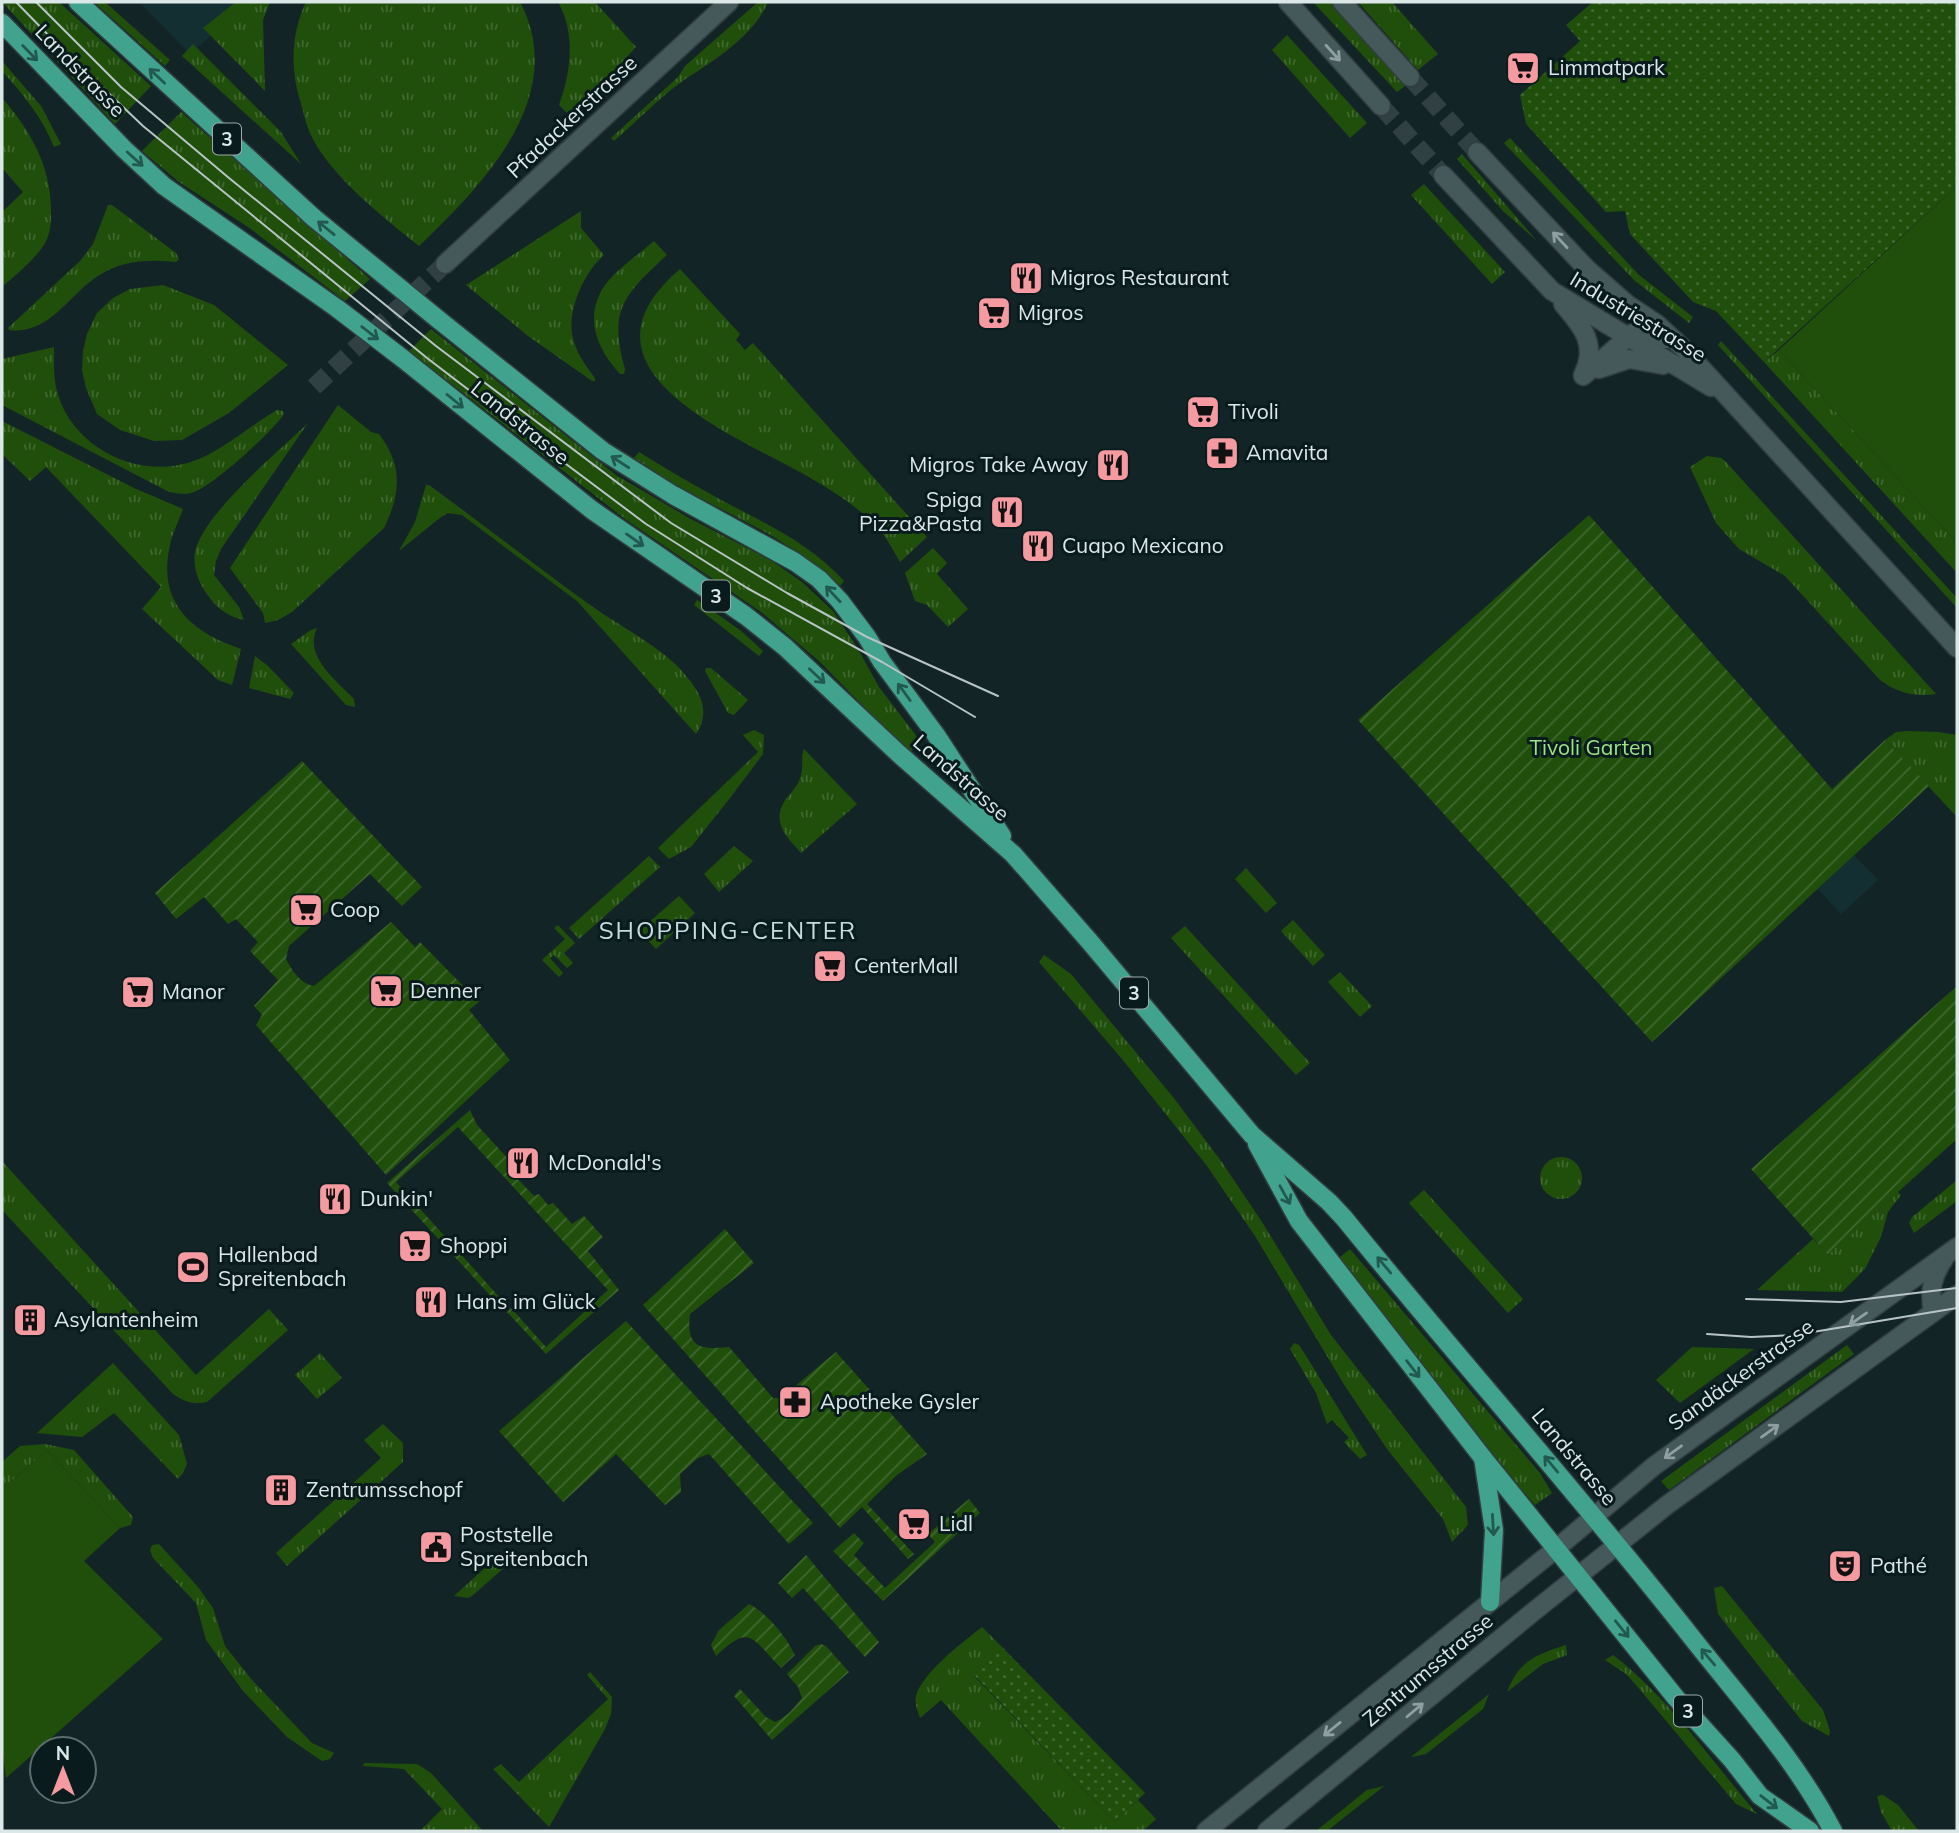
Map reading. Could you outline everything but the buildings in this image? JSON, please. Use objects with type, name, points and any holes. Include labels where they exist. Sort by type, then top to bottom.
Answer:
[{"type":"main road","name":"Landstrasse","points":[[78,2],[314,218],[603,451],[673,495],[795,562],[819,579],[840,601],[867,637],[882,662],[936,735],[1013,854]]},
{"type":"main road","name":"Landstrasse","points":[[2,23],[124,149],[164,186],[338,309],[592,510],[746,616],[785,647],[899,754],[1013,854],[1252,1135],[1344,1218],[1594,1516],[1771,1735],[1819,1805],[1833,1831]]},
{"type":"main road","name":"Landstrasse","points":[[1252,1135],[1299,1221],[1483,1458],[1676,1698],[1732,1760],[1760,1796],[1810,1831]]},
{"type":"main road","points":[[1483,1458],[1494,1530],[1490,1602]]},
{"type":"street","name":"Pfadackerstrasse","points":[[444,264],[730,2]]},
{"type":"street","points":[[1288,2],[1381,106]]},
{"type":"street","points":[[1342,2],[1410,77]]},
{"type":"street","name":"Industriestrasse","points":[[1477,152],[1587,269],[1684,349],[1957,648]]},
{"type":"street","name":"Industriestrasse","points":[[1443,175],[1552,291],[1729,398]]},
{"type":"street","points":[[1552,291],[1578,321],[1588,341],[1590,357],[1583,376]]},
{"type":"street","points":[[1627,304],[1632,323],[1628,337]]},
{"type":"street","points":[[1583,376],[1638,331],[1653,331],[1684,349]]},
{"type":"street","points":[[1583,376],[1612,363],[1629,359],[1653,362],[1684,371]]},
{"type":"street","points":[[1933,1312],[1930,1300],[1932,1282],[1953,1251]]},
{"type":"street","name":"Sandäckerstrasse","points":[[1557,1548],[1654,1466],[1953,1251]]},
{"type":"street","points":[[1618,1546],[1667,1505],[1957,1295]]},
{"type":"street","name":"Zentrumsstrasse","points":[[1267,1831],[1618,1546]]},
{"type":"street","name":"Zentrumsstrasse","points":[[1206,1831],[1557,1548]]},
{"type":"shaded area","points":[[139,2],[249,2],[190,54]]},
{"type":"shaded area","points":[[1854,855],[1878,880],[1841,914],[1818,889]]},
{"type":"green space","points":[[2,2],[59,2],[151,86],[115,124]]},
{"type":"green space","points":[[94,2],[105,2],[170,60],[165,66]]},
{"type":"green space","points":[[236,2],[270,2],[263,20],[265,91],[203,28]]},
{"type":"green space","points":[[306,2],[520,2],[533,37],[534,71],[527,105],[512,137],[492,167],[419,246],[343,179],[318,148],[310,133],[294,73],[295,37]]},
{"type":"green space","points":[[558,2],[595,2],[636,47],[571,117],[559,105],[570,53],[564,14]]},
{"type":"green space","points":[[758,2],[768,2],[742,38],[671,90],[614,141],[611,138],[678,77],[685,66]]},
{"type":"green space","points":[[1313,2],[1332,2],[1405,86],[1397,92]]},
{"type":"green space","points":[[1358,2],[1392,2],[1438,54],[1418,70]]},
{"type":"green space","points":[[1593,2],[1957,2],[1957,186],[1764,362],[1716,311],[1693,302],[1630,234],[1625,211],[1606,212],[1526,124],[1520,95],[1580,41],[1566,25]]},
{"type":"green space","points":[[1287,35],[1367,123],[1350,138],[1272,50]]},
{"type":"green space","points":[[193,44],[281,132],[301,164],[182,56]]},
{"type":"green space","points":[[2,61],[41,106],[61,144],[54,147],[31,106],[2,71]]},
{"type":"green space","points":[[2,98],[38,151],[48,181],[51,214],[50,230],[44,245],[30,262],[2,287],[2,212],[23,192],[2,168]]},
{"type":"green space","points":[[181,112],[370,279],[345,301],[248,227],[179,182],[142,151]]},
{"type":"green space","points":[[1510,138],[1639,275],[1693,317],[1689,323],[1634,280],[1504,143]]},
{"type":"green space","points":[[1462,154],[1537,241],[1503,211],[1457,159]]},
{"type":"green space","points":[[1424,184],[1505,272],[1492,284],[1411,195]]},
{"type":"green space","points":[[1957,186],[1957,543],[1779,350]]},
{"type":"green space","points":[[108,205],[112,205],[176,253],[179,259],[176,262],[146,261],[126,264],[107,271],[88,284],[48,320],[23,330],[9,330],[8,328],[80,261],[93,244]]},
{"type":"green space","points":[[581,211],[581,228],[604,255],[584,280],[575,302],[571,324],[575,346],[595,381],[528,336],[466,285]]},
{"type":"green space","points":[[654,241],[667,255],[630,293],[619,317],[618,332],[625,369],[624,374],[620,374],[599,343],[594,321],[598,297],[622,267]]},
{"type":"green space","points":[[680,269],[740,334],[736,340],[745,350],[753,343],[927,537],[900,562],[880,530],[857,509],[821,484],[707,421],[674,396],[650,369],[640,339],[649,306]]},
{"type":"green space","points":[[163,285],[214,305],[288,365],[229,413],[182,440],[154,441],[120,430],[97,414],[82,370],[83,351],[87,334],[97,313],[113,298],[130,289]]},
{"type":"green space","points":[[431,329],[616,475],[689,518],[772,561],[802,582],[833,611],[879,687],[921,742],[909,753],[820,662],[761,612],[625,519],[409,351]]},
{"type":"green space","points":[[1721,341],[1957,598],[1957,608],[1718,345]]},
{"type":"green space","points":[[54,347],[56,389],[67,415],[80,432],[96,446],[135,464],[157,467],[199,459],[277,410],[283,411],[284,414],[255,445],[212,481],[191,493],[169,492],[2,405],[2,359]]},
{"type":"green space","points":[[1779,350],[1957,543],[1957,573],[1764,362]]},
{"type":"green space","points":[[338,405],[371,432],[379,434],[387,446],[396,469],[397,480],[390,515],[384,528],[292,612],[278,620],[265,623],[263,613],[230,568]]},
{"type":"green space","points":[[2,421],[134,488],[183,509],[170,545],[168,583],[173,598],[193,624],[207,634],[241,649],[232,685],[218,680],[142,609],[161,587],[46,467],[30,481],[2,454]]},
{"type":"green space","points":[[308,423],[221,549],[216,561],[214,575],[239,607],[244,620],[231,616],[215,605],[201,584],[196,571],[195,552],[201,537],[226,502]]},
{"type":"green space","points":[[639,452],[802,545],[844,581],[840,586],[787,545],[668,480],[634,458]]},
{"type":"green space","points":[[1707,456],[1721,458],[1726,462],[1936,694],[1907,693],[1880,680],[1785,576],[1739,549],[1716,523],[1690,467]]},
{"type":"green space","points":[[426,485],[593,607],[668,657],[687,677],[700,697],[703,719],[696,734],[577,601],[462,515],[448,513],[441,517],[399,551],[415,522]]},
{"type":"green space","name":"Tivoli Garten","points":[[1589,515],[1832,789],[1885,740],[1929,786],[1652,1042],[1358,720]]},
{"type":"green space","points":[[933,548],[947,563],[937,574],[968,609],[948,627],[927,605],[915,601],[905,573]]},
{"type":"green space","points":[[697,600],[740,630],[763,651],[759,656],[694,605]]},
{"type":"green space","points":[[317,628],[314,648],[318,658],[331,676],[354,699],[355,707],[346,705],[291,644]]},
{"type":"green space","points":[[255,656],[294,693],[290,699],[249,688]]},
{"type":"green space","points":[[706,668],[711,668],[748,700],[734,715],[728,713],[705,671]]},
{"type":"green space","points":[[754,730],[764,735],[763,754],[691,847],[669,859],[658,848],[758,752],[743,735]]},
{"type":"green space","points":[[1896,732],[1957,735],[1957,817],[1885,740]]},
{"type":"green space","points":[[804,749],[857,804],[801,853],[783,831],[779,818],[783,804],[801,776]]},
{"type":"green space","points":[[302,761],[422,887],[402,906],[370,874],[289,946],[286,959],[291,968],[301,980],[314,986],[391,922],[415,947],[420,942],[479,1002],[469,1010],[510,1060],[386,1175],[256,1025],[262,1015],[254,1006],[278,980],[250,951],[258,942],[236,919],[228,924],[204,897],[176,919],[155,893]]},
{"type":"green space","points":[[734,846],[753,861],[719,892],[704,874]]},
{"type":"green space","points":[[649,856],[660,867],[579,939],[569,928]]},
{"type":"green space","points":[[1246,868],[1277,903],[1266,913],[1235,879]]},
{"type":"green space","points":[[679,896],[695,913],[656,949],[639,931]]},
{"type":"green space","points":[[1293,920],[1325,955],[1313,966],[1281,931]]},
{"type":"green space","points":[[558,925],[575,943],[564,953],[573,963],[567,968],[554,955],[550,958],[563,973],[559,977],[542,960],[565,939],[554,928]]},
{"type":"green space","points":[[1185,926],[1310,1063],[1296,1075],[1171,938]]},
{"type":"green space","points":[[1044,955],[1071,974],[1173,1097],[1262,1222],[1331,1335],[1466,1507],[1468,1525],[1452,1542],[1443,1519],[1387,1449],[1345,1386],[1255,1236],[1207,1166],[1122,1059],[1039,962]]},
{"type":"green space","points":[[1340,972],[1372,1006],[1360,1017],[1328,982]]},
{"type":"green space","points":[[1957,986],[1957,1139],[1828,1255],[1751,1169]]},
{"type":"green space","points":[[470,1110],[477,1125],[513,1164],[520,1168],[516,1177],[534,1196],[539,1194],[548,1205],[553,1203],[572,1224],[584,1216],[603,1237],[588,1251],[619,1290],[546,1354],[507,1312],[511,1308],[546,1347],[608,1290],[458,1127],[396,1182],[501,1299],[498,1304],[387,1183]]},
{"type":"green space","points":[[1561,1157],[1576,1163],[1582,1178],[1576,1193],[1561,1199],[1546,1193],[1540,1178],[1546,1163]]},
{"type":"green space","points":[[2,1161],[196,1375],[269,1309],[288,1330],[207,1402],[193,1403],[177,1397],[2,1210]]},
{"type":"green space","points":[[1957,1180],[1957,1201],[1914,1233],[1909,1223],[1912,1217]]},
{"type":"green space","points":[[1424,1190],[1523,1299],[1508,1313],[1409,1203]]},
{"type":"green space","points":[[1898,1192],[1901,1195],[1888,1212],[1881,1237],[1865,1269],[1842,1292],[1757,1290],[1813,1239],[1828,1254]]},
{"type":"green space","points":[[725,1229],[754,1263],[690,1314],[690,1334],[693,1340],[702,1347],[729,1347],[773,1398],[781,1398],[836,1352],[927,1454],[897,1475],[867,1504],[914,1554],[908,1559],[862,1507],[840,1528],[643,1305]]},
{"type":"green space","points":[[1350,1249],[1540,1473],[1552,1493],[1535,1505],[1515,1482],[1339,1258]]},
{"type":"green space","points":[[626,1321],[813,1523],[789,1544],[709,1454],[698,1458],[680,1474],[681,1492],[665,1505],[616,1454],[563,1502],[499,1431]]},
{"type":"green space","points":[[1294,1343],[1299,1345],[1367,1455],[1360,1459],[1344,1442],[1349,1438],[1332,1420],[1327,1424],[1316,1393],[1290,1349]]},
{"type":"green space","points":[[1847,1345],[1854,1354],[1669,1490],[1661,1481]]},
{"type":"green space","points":[[1692,1347],[1754,1349],[1680,1403],[1656,1380]]},
{"type":"green space","points":[[320,1353],[342,1378],[317,1399],[295,1375]]},
{"type":"green space","points":[[113,1363],[179,1435],[187,1464],[178,1479],[114,1413],[82,1437],[37,1433]]},
{"type":"green space","points":[[383,1424],[403,1443],[403,1462],[287,1566],[276,1553],[381,1458],[364,1440]]},
{"type":"green space","points":[[45,1444],[74,1450],[133,1517],[131,1525],[120,1528],[47,1450],[2,1489],[2,1462],[20,1446]]},
{"type":"green space","points":[[47,1450],[120,1528],[84,1561],[163,1639],[55,1735],[28,1735],[28,1759],[6,1778],[2,1746],[2,1489]]},
{"type":"green space","points":[[969,1499],[980,1513],[883,1601],[833,1551],[854,1533],[864,1543],[854,1555],[885,1588],[935,1542],[928,1534]]},
{"type":"green space","points":[[159,1544],[213,1608],[225,1646],[252,1680],[312,1743],[334,1753],[330,1759],[322,1761],[287,1737],[243,1691],[206,1640],[196,1603],[153,1558],[150,1550],[152,1545]]},
{"type":"green space","points":[[507,1548],[515,1558],[472,1596],[454,1596]]},
{"type":"green space","points":[[806,1555],[879,1642],[865,1657],[803,1588],[792,1598],[778,1583]]},
{"type":"green space","points":[[1722,1586],[1823,1710],[1829,1736],[1802,1721],[1718,1614],[1714,1588]]},
{"type":"green space","points":[[749,1604],[763,1613],[775,1626],[795,1655],[781,1668],[751,1638],[737,1639],[716,1656],[711,1645],[719,1630]]},
{"type":"green space","points":[[982,1627],[1003,1648],[974,1676],[1115,1822],[1138,1800],[1156,1819],[1143,1831],[1062,1831],[941,1700],[920,1718],[916,1696],[926,1678],[944,1658]]},
{"type":"green space","points":[[1566,1645],[1567,1655],[1543,1664],[1507,1692],[1517,1673],[1529,1661]]},
{"type":"green space","points":[[815,1646],[826,1646],[849,1672],[772,1740],[734,1696],[740,1689],[766,1717],[775,1722],[779,1720],[802,1698],[798,1687],[787,1674]]},
{"type":"green space","points":[[1003,1648],[1145,1793],[1115,1822],[974,1675]]},
{"type":"green space","points":[[1613,1655],[1653,1690],[1757,1814],[1736,1804],[1626,1674],[1605,1660]]},
{"type":"green space","points":[[590,1672],[612,1697],[611,1714],[549,1827],[493,1769],[501,1764],[519,1782],[608,1699],[587,1675]]},
{"type":"green space","points":[[1489,1694],[1483,1709],[1426,1754],[1411,1757]]},
{"type":"green space","points":[[364,1763],[417,1764],[431,1773],[483,1831],[420,1831],[442,1809],[404,1769],[363,1766]]},
{"type":"green space","points":[[1384,1786],[1327,1831],[1316,1831],[1367,1790]]},
{"type":"green space","points":[[1883,1795],[1898,1805],[1919,1831],[1892,1831],[1881,1812],[1877,1796]]},
{"type":"tunnel","points":[[1410,77],[1477,152]]},
{"type":"tunnel","points":[[1381,106],[1443,175]]},
{"type":"tunnel","points":[[314,387],[445,264]]},
{"type":"tram line","points":[[16,2],[143,126],[427,358],[646,524],[747,588],[975,717]]},
{"type":"tram line","points":[[36,2],[121,87],[229,178],[436,346],[671,523],[787,593],[867,637],[998,696]]},
{"type":"tram line","points":[[1746,1299],[1841,1302],[1957,1288]]},
{"type":"tram line","points":[[1707,1334],[1751,1337],[1795,1335],[1957,1308]]},
{"type":"place","name":"Limmatpark","points":[[1523,68]]},
{"type":"place","name":"Migros Restaurant","points":[[1026,278]]},
{"type":"place","name":"Migros","points":[[994,313]]},
{"type":"place","name":"Tivoli","points":[[1203,412]]},
{"type":"place","name":"Amavita","points":[[1222,453]]},
{"type":"place","name":"Migros Take Away","points":[[1113,465]]},
{"type":"place","name":"Spiga Pizza&Pasta","points":[[1007,512]]},
{"type":"place","name":"Cuapo Mexicano","points":[[1038,546]]},
{"type":"place","name":"Coop","points":[[306,910]]},
{"type":"place","name":"CenterMall","points":[[830,966]]},
{"type":"place","name":"Denner","points":[[386,991]]},
{"type":"place","name":"Manor","points":[[138,992]]},
{"type":"place","name":"McDonald's","points":[[523,1163]]},
{"type":"place","name":"Dunkin'","points":[[335,1199]]},
{"type":"place","name":"Shoppi","points":[[415,1246]]},
{"type":"place","name":"Hallenbad Spreitenbach","points":[[193,1267]]},
{"type":"place","name":"Hans im Glück","points":[[431,1302]]},
{"type":"place","name":"Asylantenheim","points":[[30,1320]]},
{"type":"place","name":"Apotheke Gysler","points":[[795,1402]]},
{"type":"place","name":"Zentrumsschopf","points":[[281,1490]]},
{"type":"place","name":"Lidl","points":[[914,1524]]},
{"type":"place","name":"Poststelle Spreitenbach","points":[[436,1547]]},
{"type":"place","name":"Pathé","points":[[1845,1566]]},
{"type":"district","name":"SHOPPING-CENTER","points":[[728,931]]}]
